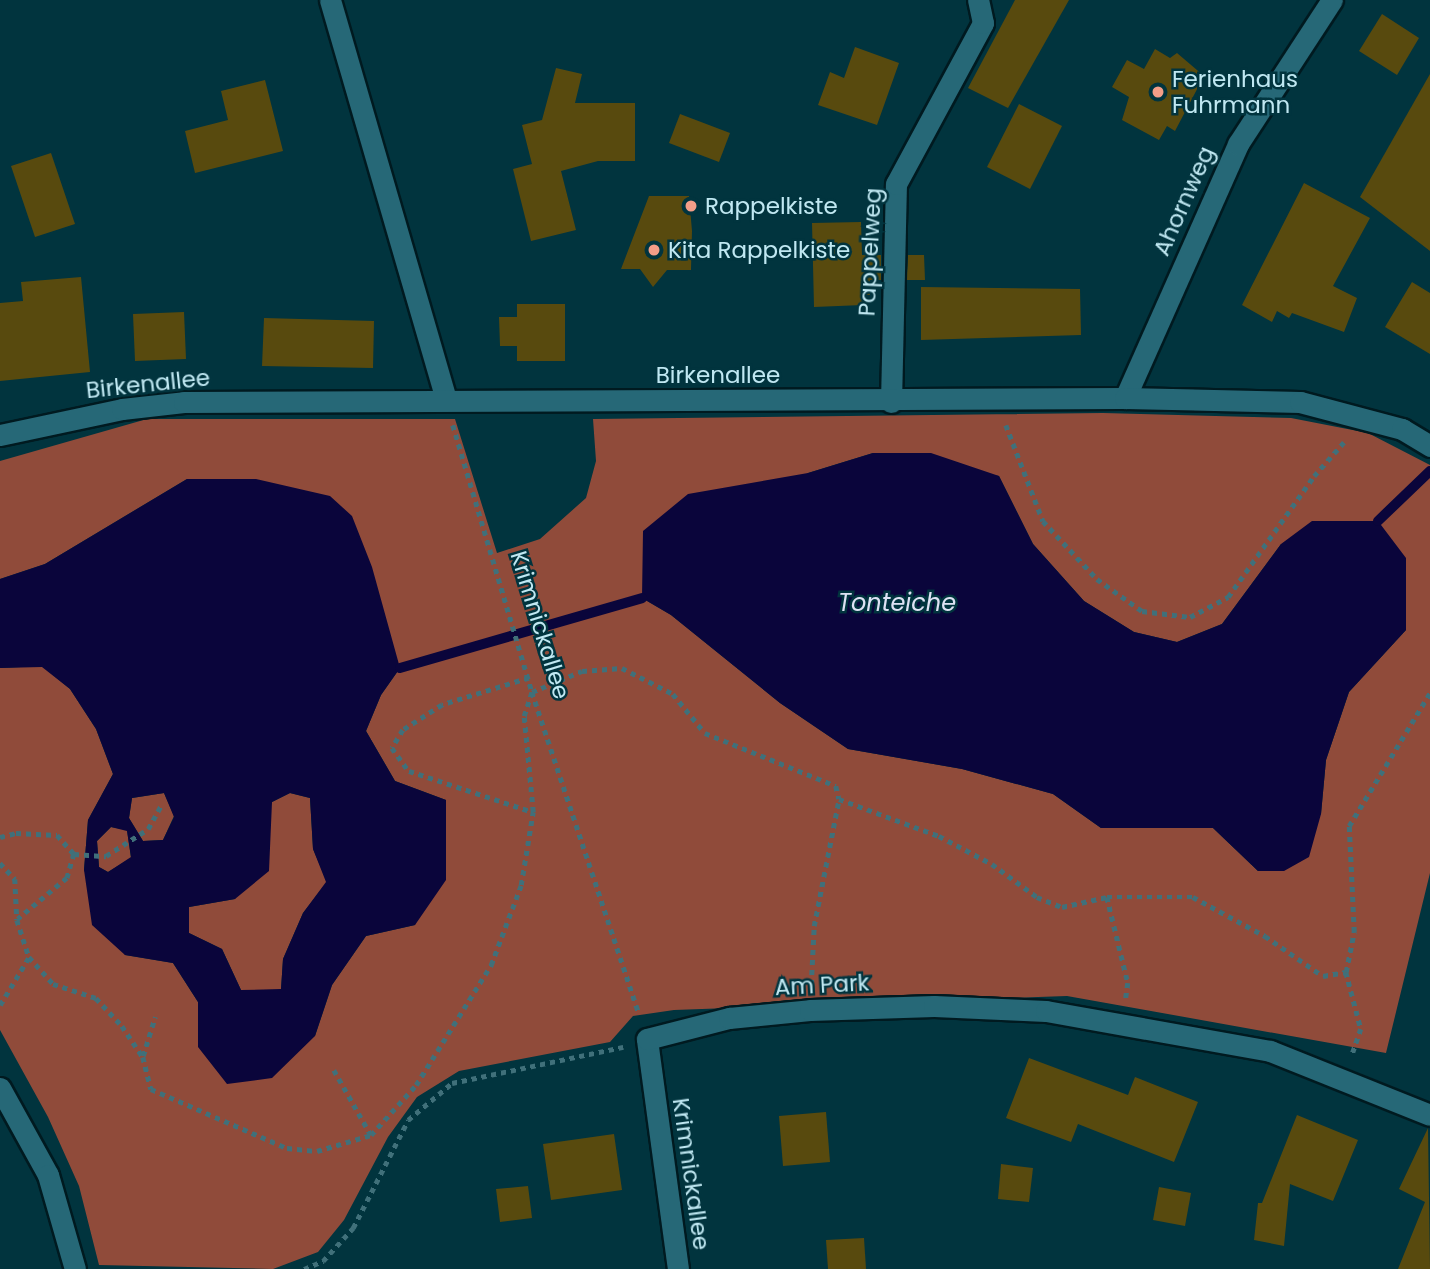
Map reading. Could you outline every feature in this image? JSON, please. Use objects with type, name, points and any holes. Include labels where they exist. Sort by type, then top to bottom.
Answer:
[{"type":"street","points":[[330,0],[446,400]]},
{"type":"street","name":"Pappelweg","points":[[891,402],[896,184],[983,23],[978,0]]},
{"type":"street","name":"Ahornweg","points":[[1125,398],[1238,144],[1332,0]]},
{"type":"street","name":"Birkenallee","points":[[0,435],[122,409],[184,402],[891,402],[1125,398],[1300,402],[1402,429],[1430,446]]},
{"type":"street","name":"Am Park","points":[[647,1039],[729,1018],[810,1010],[1021,1010],[1123,1024],[1270,1051],[1345,1078],[1430,1115]]},
{"type":"street","name":"Krimnickallee","points":[[647,1039],[678,1269]]},
{"type":"street","points":[[0,1088],[48,1175],[75,1269]]},
{"type":"path","name":"Krimnickallee","points":[[446,400],[532,692],[647,1039]]},
{"type":"path","points":[[997,400],[1043,521],[1097,579],[1142,611],[1190,617],[1228,597],[1314,477],[1366,418]]},
{"type":"path","points":[[0,863],[15,879],[17,920],[29,957],[53,984],[96,998],[122,1026],[143,1057],[151,1089],[287,1148],[317,1151],[371,1135],[416,1085],[491,965],[521,885],[533,811],[524,716],[532,692],[582,671],[622,668],[673,694],[705,733],[836,786],[839,799],[814,926],[810,1010]]},
{"type":"path","points":[[529,678],[442,705],[402,730],[392,748],[409,771],[533,811]]},
{"type":"path","points":[[1345,1078],[1361,1029],[1346,972],[1354,932],[1349,826],[1430,693]]},
{"type":"path","points":[[839,799],[939,836],[992,864],[1037,897],[1062,907],[1107,897],[1193,897],[1265,936],[1323,975],[1346,972]]},
{"type":"path","points":[[0,837],[57,835],[74,854],[106,856],[126,840],[148,829],[162,804]]},
{"type":"path","points":[[17,920],[67,878],[74,854]]},
{"type":"path","points":[[1107,897],[1128,983],[1123,1024]]},
{"type":"path","points":[[0,1005],[29,957]]},
{"type":"path","points":[[143,1057],[155,1017]]},
{"type":"path","points":[[304,1269],[323,1261],[353,1228],[408,1119],[452,1083],[541,1061],[614,1051],[647,1039]]},
{"type":"path","points":[[334,1070],[371,1135]]},
{"type":"shaded area","points":[[1103,413],[1291,418],[1368,433],[1430,465],[1430,873],[1386,1053],[1067,996],[674,1010],[633,1016],[610,1042],[459,1071],[417,1097],[388,1137],[344,1220],[318,1252],[273,1269],[99,1265],[79,1186],[48,1117],[0,1030],[0,668],[42,666],[70,689],[96,729],[113,774],[88,820],[84,870],[125,955],[173,963],[198,1002],[199,1047],[315,1036],[332,985],[366,936],[415,925],[446,800],[395,781],[366,731],[381,695],[400,668],[187,479],[45,564],[0,579],[0,461],[147,419],[455,419],[497,553],[540,539],[586,498],[596,461],[593,419]],"holes":[[[873,453],[999,476],[1033,544],[1084,601],[1134,632],[1177,642],[1222,624],[1281,544],[1406,630],[1349,692],[1326,760],[1321,814],[1258,871],[1213,828],[1101,828],[1053,794],[962,769],[848,749],[780,703],[671,615],[642,598],[808,473]]]},
{"type":"shaded area","points":[[164,793],[174,816],[163,840],[143,841],[129,818],[132,798]]},
{"type":"shaded area","points":[[290,793],[310,798],[313,849],[327,882],[303,913],[283,959],[281,990],[241,990],[222,949],[189,933],[189,907],[235,899],[272,802]]},
{"type":"shaded area","points":[[111,827],[127,830],[131,858],[108,872],[99,867],[97,841]]},
{"type":"water","name":"Tonteiche","points":[[873,453],[931,453],[999,476],[1033,544],[1084,601],[1134,632],[1177,642],[1222,624],[1281,544],[1312,521],[1378,521],[1406,558],[1406,630],[1349,692],[1326,760],[1321,814],[1309,857],[1284,871],[1258,871],[1213,828],[1101,828],[1053,794],[962,769],[848,749],[780,703],[671,615],[642,598],[643,531],[688,494],[808,473]]},
{"type":"water","points":[[187,479],[256,479],[330,496],[352,516],[372,567],[400,668],[381,695],[366,731],[395,781],[446,800],[446,880],[415,925],[366,936],[332,985],[315,1036],[272,1078],[227,1084],[198,1047],[198,1002],[173,963],[125,955],[92,925],[84,870],[88,820],[113,774],[96,729],[70,689],[42,667],[0,668],[0,579],[45,564]],"holes":[[[164,793],[174,817],[163,840],[143,841],[129,818],[132,798]],[[290,793],[310,798],[313,849],[326,882],[303,913],[283,959],[281,989],[241,990],[222,949],[189,933],[189,907],[235,899],[269,871],[272,802]],[[111,827],[127,831],[131,857],[108,872],[99,867],[97,841]]]},
{"type":"building","points":[[1015,0],[1069,0],[1008,108],[968,88]]},
{"type":"building","points":[[1382,14],[1419,38],[1397,75],[1359,51]]},
{"type":"building","points":[[855,47],[899,63],[877,125],[818,105],[830,72],[844,78]]},
{"type":"building","name":"Ferienhaus Fuhrmann","points":[[1155,49],[1170,58],[1177,53],[1204,76],[1175,131],[1167,126],[1159,140],[1122,120],[1129,97],[1112,87],[1127,60],[1144,69]]},
{"type":"building","points":[[556,68],[582,74],[575,103],[635,103],[635,161],[598,161],[561,171],[576,230],[531,241],[513,169],[532,164],[522,125],[542,120]]},
{"type":"building","points":[[1430,74],[1430,251],[1360,197]]},
{"type":"building","points":[[265,80],[283,151],[195,173],[185,131],[228,120],[221,91]]},
{"type":"building","points":[[1019,104],[1062,126],[1030,189],[987,167]]},
{"type":"building","points":[[680,114],[730,133],[719,162],[669,143]]},
{"type":"building","points":[[51,153],[75,224],[35,237],[11,166]]},
{"type":"building","points":[[1304,183],[1370,218],[1333,286],[1357,298],[1344,332],[1292,313],[1289,318],[1277,311],[1272,322],[1242,305]]},
{"type":"building","name":"Kita Rappelkiste","points":[[649,196],[689,196],[692,231],[691,270],[667,270],[653,287],[640,269],[621,269]]},
{"type":"building","points":[[861,222],[862,255],[881,255],[881,280],[870,280],[870,295],[863,295],[863,305],[814,307],[812,223]]},
{"type":"building","points":[[908,255],[924,255],[925,280],[907,280]]},
{"type":"building","points":[[81,277],[90,372],[0,381],[0,303],[23,301],[21,282]]},
{"type":"building","points":[[1412,282],[1430,293],[1430,354],[1385,327]]},
{"type":"building","points":[[921,287],[1080,289],[1081,335],[921,340]]},
{"type":"building","points":[[517,304],[565,304],[565,361],[517,361],[517,346],[500,346],[499,317],[517,317]]},
{"type":"building","points":[[184,312],[186,359],[135,361],[133,314]]},
{"type":"building","points":[[264,318],[374,321],[373,368],[262,366]]},
{"type":"building","points":[[1029,1058],[1128,1095],[1135,1077],[1198,1102],[1174,1162],[1078,1124],[1071,1142],[1006,1118]]},
{"type":"building","points":[[826,1112],[830,1162],[783,1166],[779,1116]]},
{"type":"building","points":[[1297,1115],[1358,1140],[1333,1201],[1290,1184],[1284,1246],[1254,1240],[1258,1203],[1262,1203]]},
{"type":"building","points":[[1428,1128],[1430,1269],[1398,1269],[1425,1202],[1399,1189]]},
{"type":"building","points":[[614,1134],[622,1190],[551,1200],[543,1144]]},
{"type":"building","points":[[1001,1164],[1033,1168],[1029,1202],[998,1199]]},
{"type":"building","points":[[528,1186],[532,1218],[500,1222],[496,1189]]},
{"type":"building","points":[[1159,1187],[1191,1193],[1185,1226],[1153,1220]]},
{"type":"building","points":[[864,1238],[866,1269],[828,1269],[826,1240]]},
{"type":"waterway","points":[[1378,521],[1430,471]]},
{"type":"waterway","points":[[400,668],[642,598]]},
{"type":"place","name":"Ferienhaus Fuhrmann","points":[[1158,92]]},
{"type":"place","name":"Rappelkiste","points":[[691,206]]},
{"type":"place","name":"Kita Rappelkiste","points":[[654,250]]}]
